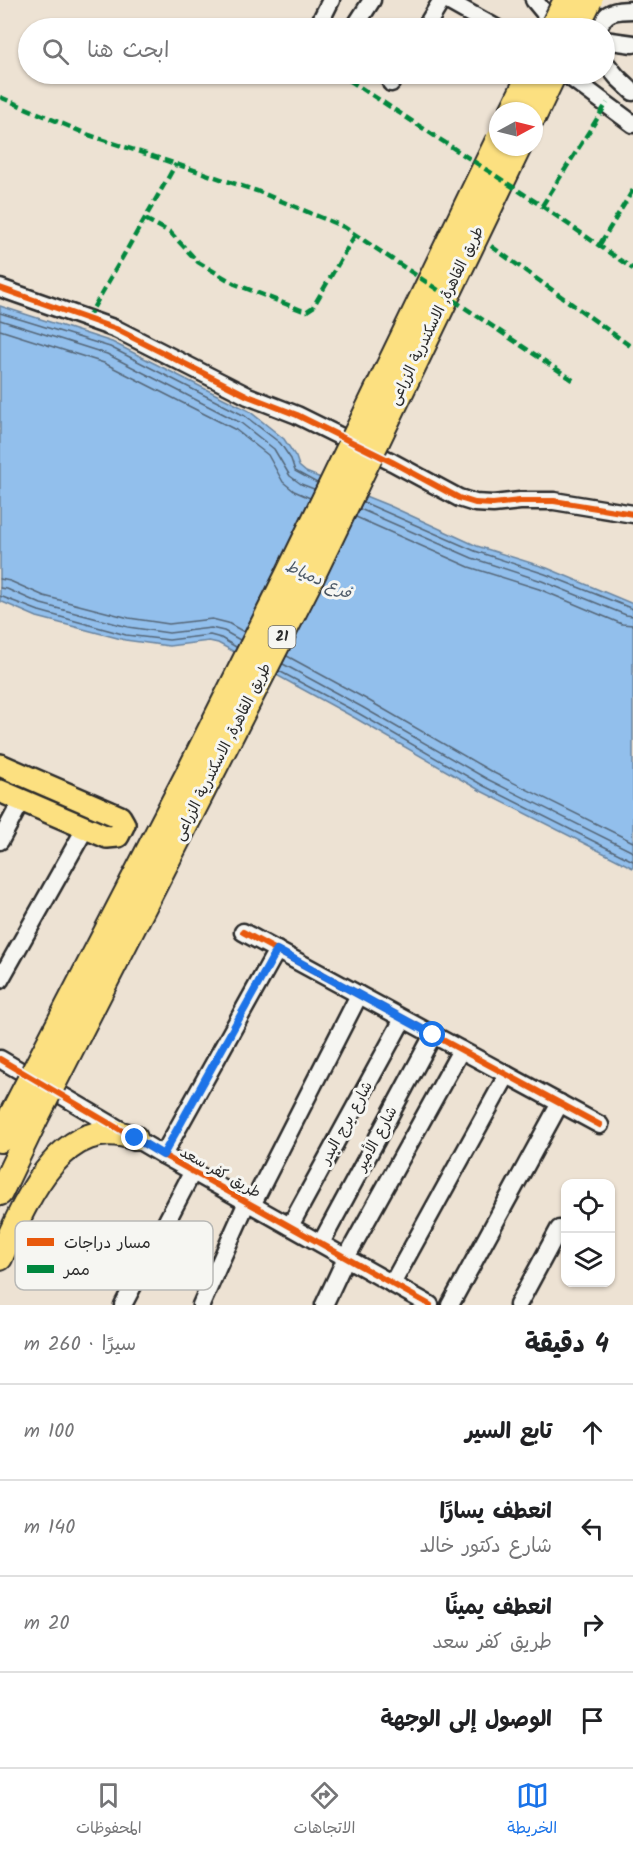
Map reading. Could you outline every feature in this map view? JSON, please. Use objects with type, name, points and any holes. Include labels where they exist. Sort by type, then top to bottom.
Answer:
[{"type":"highway","points":[[558,18],[566,0]]},
{"type":"highway","points":[[582,18],[590,0]]},
{"type":"highway","points":[[516,102],[525,84]]},
{"type":"highway","points":[[543,107],[565,84]]},
{"type":"highway","name":"طريق القاهرة, الاسكندرية الزراعى","points":[[0,1193],[24,1117],[192,766],[490,156]]},
{"type":"highway","name":"طريق القاهرة, الاسكندرية الزراعى","points":[[0,1140],[24,1117],[298,606],[515,156]]},
{"type":"highway","points":[[19,1221],[32,1195],[65,1149],[82,1138],[99,1133],[118,1133],[135,1138]]},
{"type":"highway","points":[[0,1258],[15,1228]]},
{"type":"main road","points":[[0,765],[120,817],[124,821],[118,836],[107,837],[0,791]]},
{"type":"street","points":[[322,18],[331,0]]},
{"type":"street","points":[[360,18],[372,0]]},
{"type":"street","points":[[431,18],[444,0],[477,18]]},
{"type":"street","points":[[534,0],[547,18]]},
{"type":"street","points":[[556,0],[570,18]]},
{"type":"street","points":[[603,18],[609,13],[633,10]]},
{"type":"street","points":[[615,42],[633,44]]},
{"type":"street","points":[[625,78],[633,92]]},
{"type":"street","points":[[583,84],[633,124]]},
{"type":"street","points":[[0,288],[116,329],[248,396],[297,415],[459,498],[475,503],[493,504],[554,501],[633,514]]},
{"type":"street","points":[[0,841],[22,800]]},
{"type":"street","points":[[0,980],[86,827]]},
{"type":"street","points":[[243,932],[600,1125]]},
{"type":"street","points":[[163,1155],[277,950]]},
{"type":"street","points":[[213,1280],[250,1204],[359,995]]},
{"type":"street","name":"شارع برج البدر","points":[[290,1226],[404,1019]]},
{"type":"street","name":"شارع الأمير","points":[[321,1243],[433,1035]]},
{"type":"street","points":[[324,1305],[346,1258],[461,1050]]},
{"type":"street","name":"طريق كفر سعد","points":[[0,1059],[163,1155],[430,1305]]},
{"type":"street","points":[[392,1284],[507,1075]]},
{"type":"street","points":[[450,1305],[560,1103]]},
{"type":"street","points":[[167,1221],[193,1171]]},
{"type":"street","points":[[518,1305],[559,1229]]},
{"type":"street","points":[[123,1305],[131,1290]]},
{"type":"street","points":[[201,1305],[208,1290]]},
{"type":"water","name":"فرع دمياط","points":[[0,306],[112,342],[249,411],[284,439],[299,466],[306,472],[390,506],[477,546],[547,568],[633,604],[633,868],[481,791],[355,718],[218,643],[209,641],[169,646],[125,640],[37,617],[0,601]]},
{"type":"marked path","points":[[355,84],[542,206],[633,269]]},
{"type":"marked path","points":[[0,97],[89,135],[257,191],[344,227],[576,382]]},
{"type":"marked path","points":[[542,206],[607,103]]},
{"type":"marked path","points":[[87,319],[176,164]]},
{"type":"marked path","points":[[600,244],[633,190]]},
{"type":"marked path","points":[[145,219],[170,232],[198,262],[235,284],[307,311],[313,307],[355,235]]},
{"type":"marked path","points":[[491,246],[633,348]]},
{"type":"cycle path","points":[[0,288],[116,329],[248,396],[297,415],[459,498],[475,503],[493,504],[554,501],[633,514]]},
{"type":"cycle path","points":[[243,932],[600,1125]]},
{"type":"cycle path","points":[[0,1059],[163,1155],[430,1305]]},
{"type":"route","points":[[135,1138],[163,1155],[277,950],[433,1035]]}]
